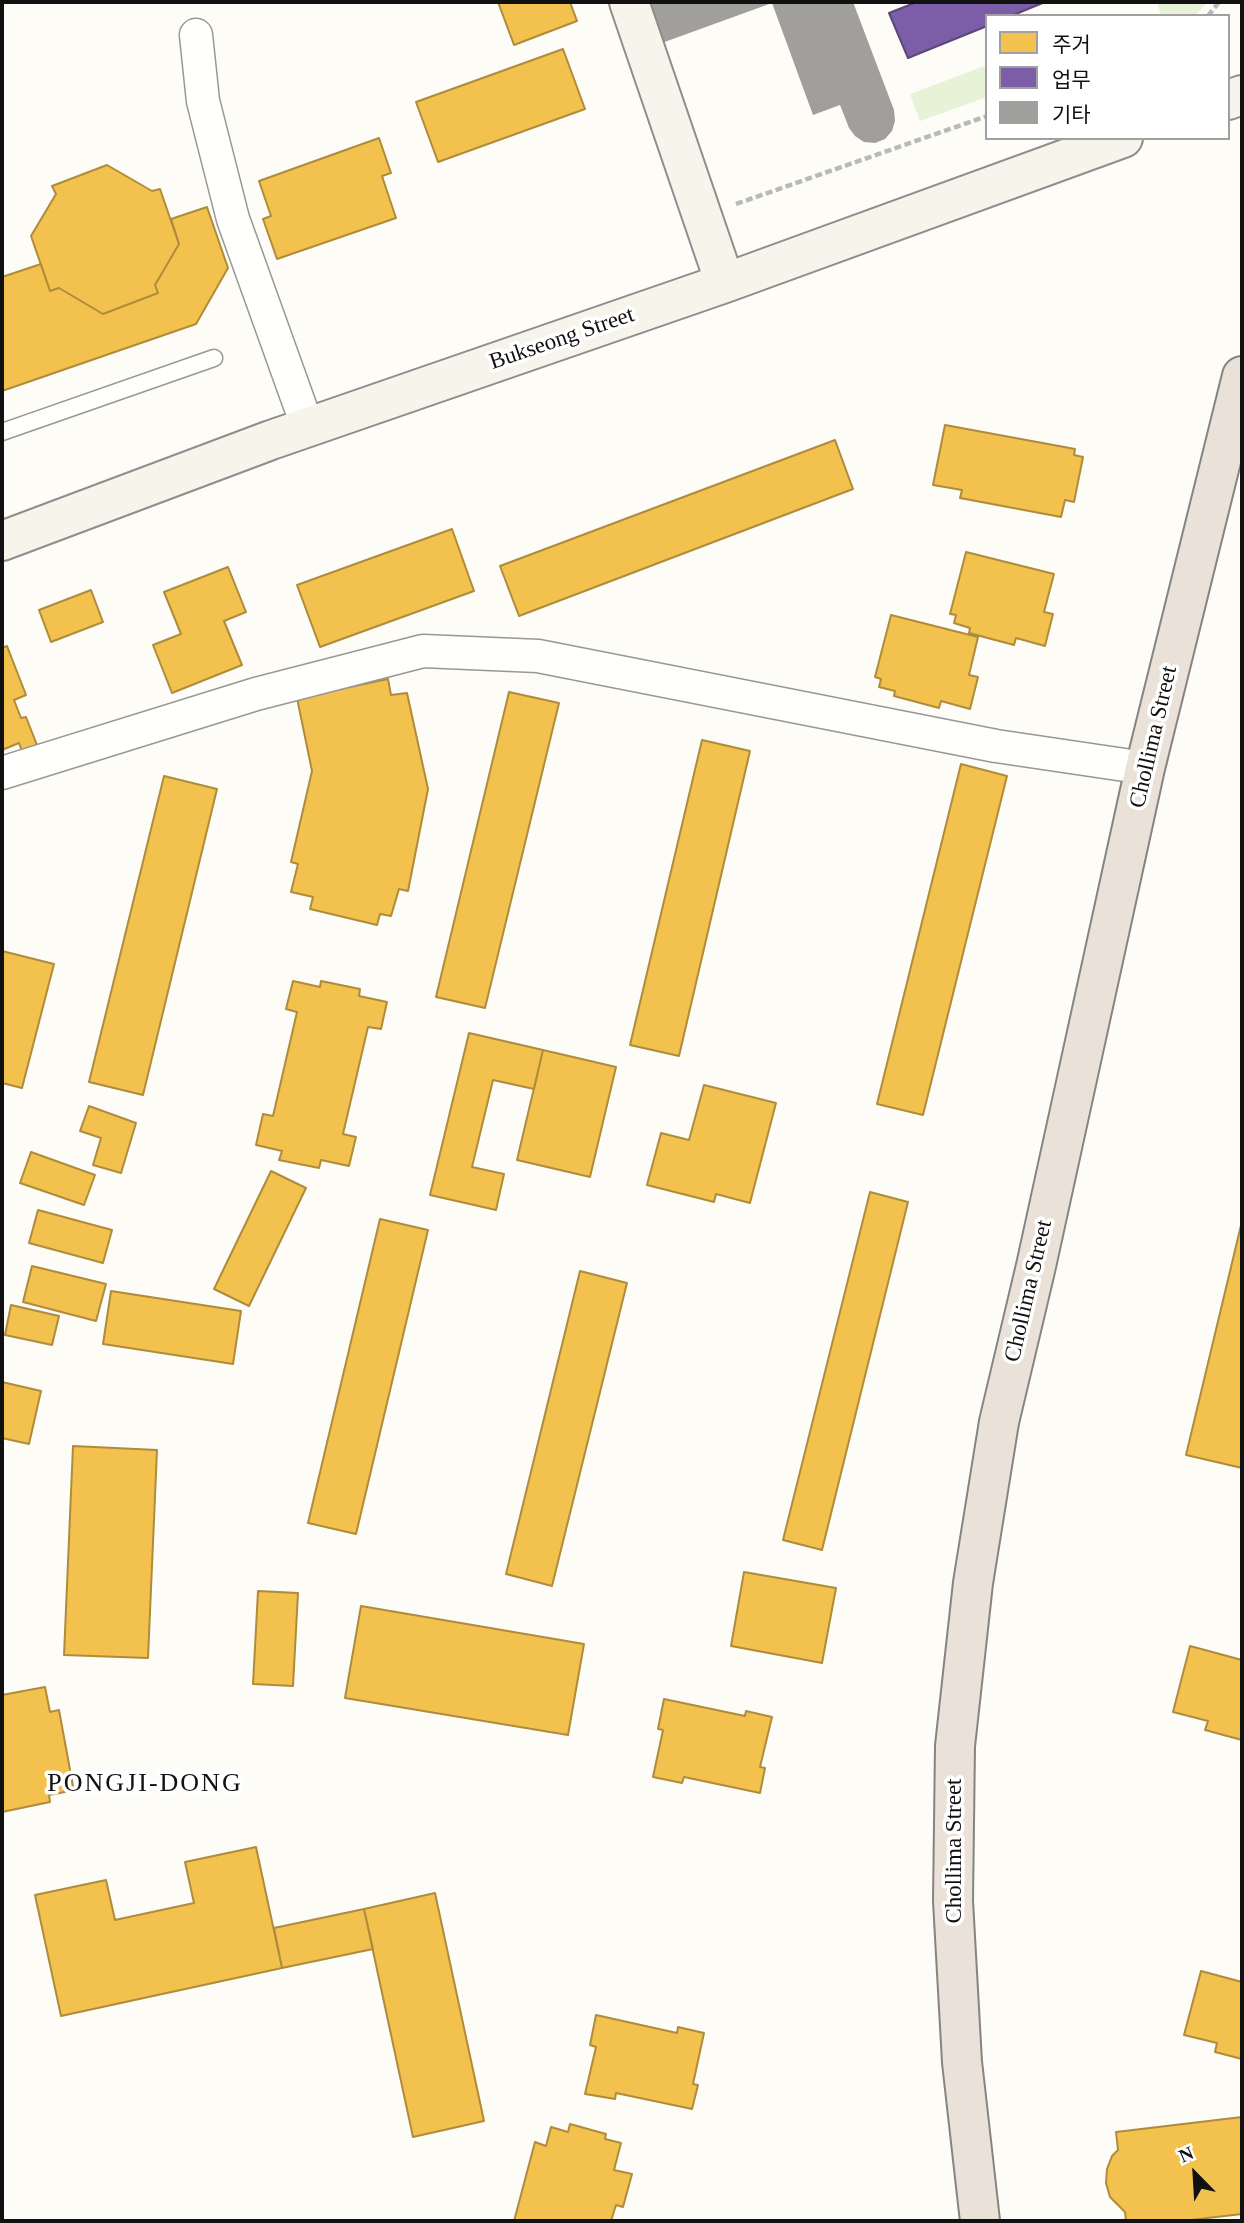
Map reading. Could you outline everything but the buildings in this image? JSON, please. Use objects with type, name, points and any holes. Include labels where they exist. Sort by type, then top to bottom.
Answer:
[{"type":"highway","name":"Chollima Street","points":[[980,2221],[962,2062],[953,1901],[955,1746],[973,1583],[999,1422],[1036,1266],[1145,768],[1242,376]]},
{"type":"main road","points":[[629,2],[725,283]]},
{"type":"main road","name":"Bukseong Street","points":[[2,541],[308,428],[725,283],[1118,140]]},
{"type":"street","points":[[196,35],[203,101],[233,219],[308,428]]},
{"type":"street","points":[[2,773],[256,694],[423,652],[538,656],[996,746],[1145,768]]},
{"type":"lane","points":[[2,432],[214,358]]},
{"type":"path","points":[[702,216],[985,117]]},
{"type":"green space","points":[[1157,2],[1204,2],[1205,5],[1197,14],[1160,14]]},
{"type":"green space","points":[[985,66],[985,98],[920,121],[910,94]]},
{"type":"district","name":"PONGJI-DONG","points":[[145,1784]]}]
